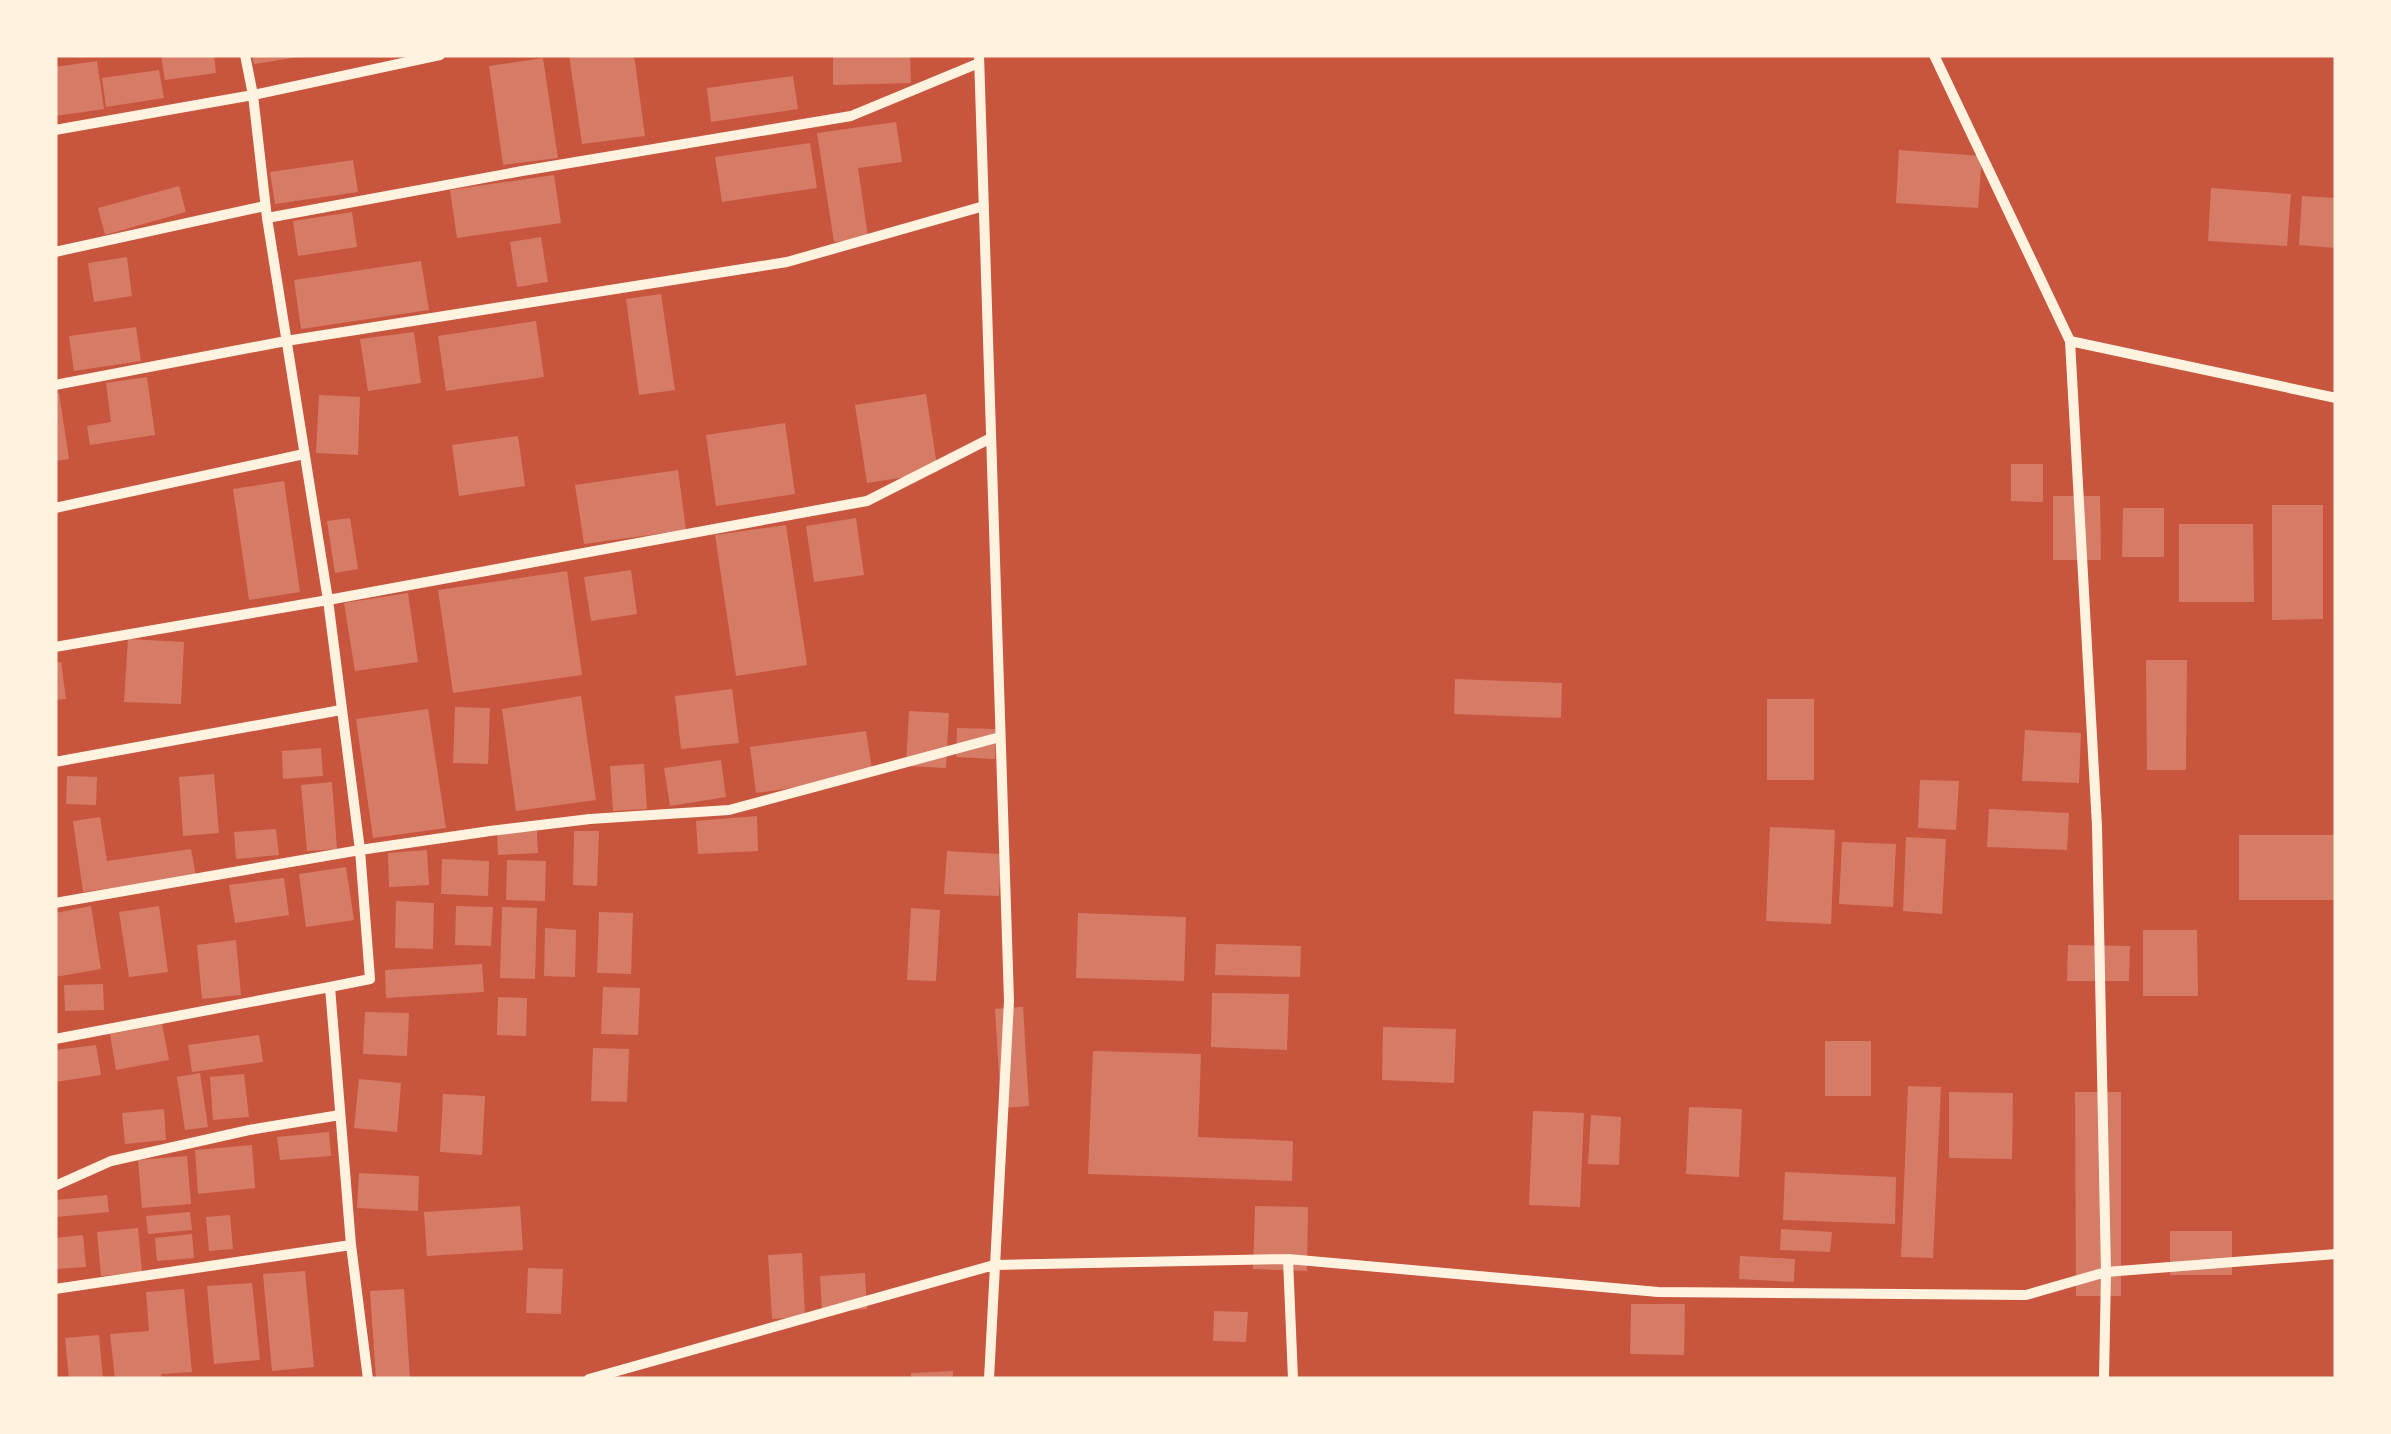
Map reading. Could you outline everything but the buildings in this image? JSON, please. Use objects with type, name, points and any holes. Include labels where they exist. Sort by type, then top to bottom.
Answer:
[{"type":"street","points":[[55,1039],[370,979],[360,850],[328,600],[245,55]]},
{"type":"street","points":[[55,130],[253,95],[440,55]]},
{"type":"street","points":[[1934,55],[2070,341],[2097,826],[2106,1272],[2104,1379]]},
{"type":"street","points":[[55,252],[266,212],[851,116],[979,59],[1008,1001],[990,1379]]},
{"type":"street","points":[[55,385],[286,341],[788,262],[984,206]]},
{"type":"street","points":[[2070,341],[2336,398]]},
{"type":"street","points":[[55,647],[867,501],[991,438]]},
{"type":"street","points":[[55,508],[304,454]]},
{"type":"street","points":[[55,762],[342,710]]},
{"type":"street","points":[[55,903],[490,831],[590,819],[728,810],[1000,737]]},
{"type":"street","points":[[330,987],[351,1245],[368,1379]]},
{"type":"street","points":[[55,1186],[111,1161],[249,1130],[340,1115]]},
{"type":"street","points":[[55,1289],[351,1245]]},
{"type":"street","points":[[589,1379],[994,1265],[1288,1259],[1658,1292],[2026,1295],[2106,1272],[2336,1254]]},
{"type":"street","points":[[1288,1259],[1293,1379]]}]
